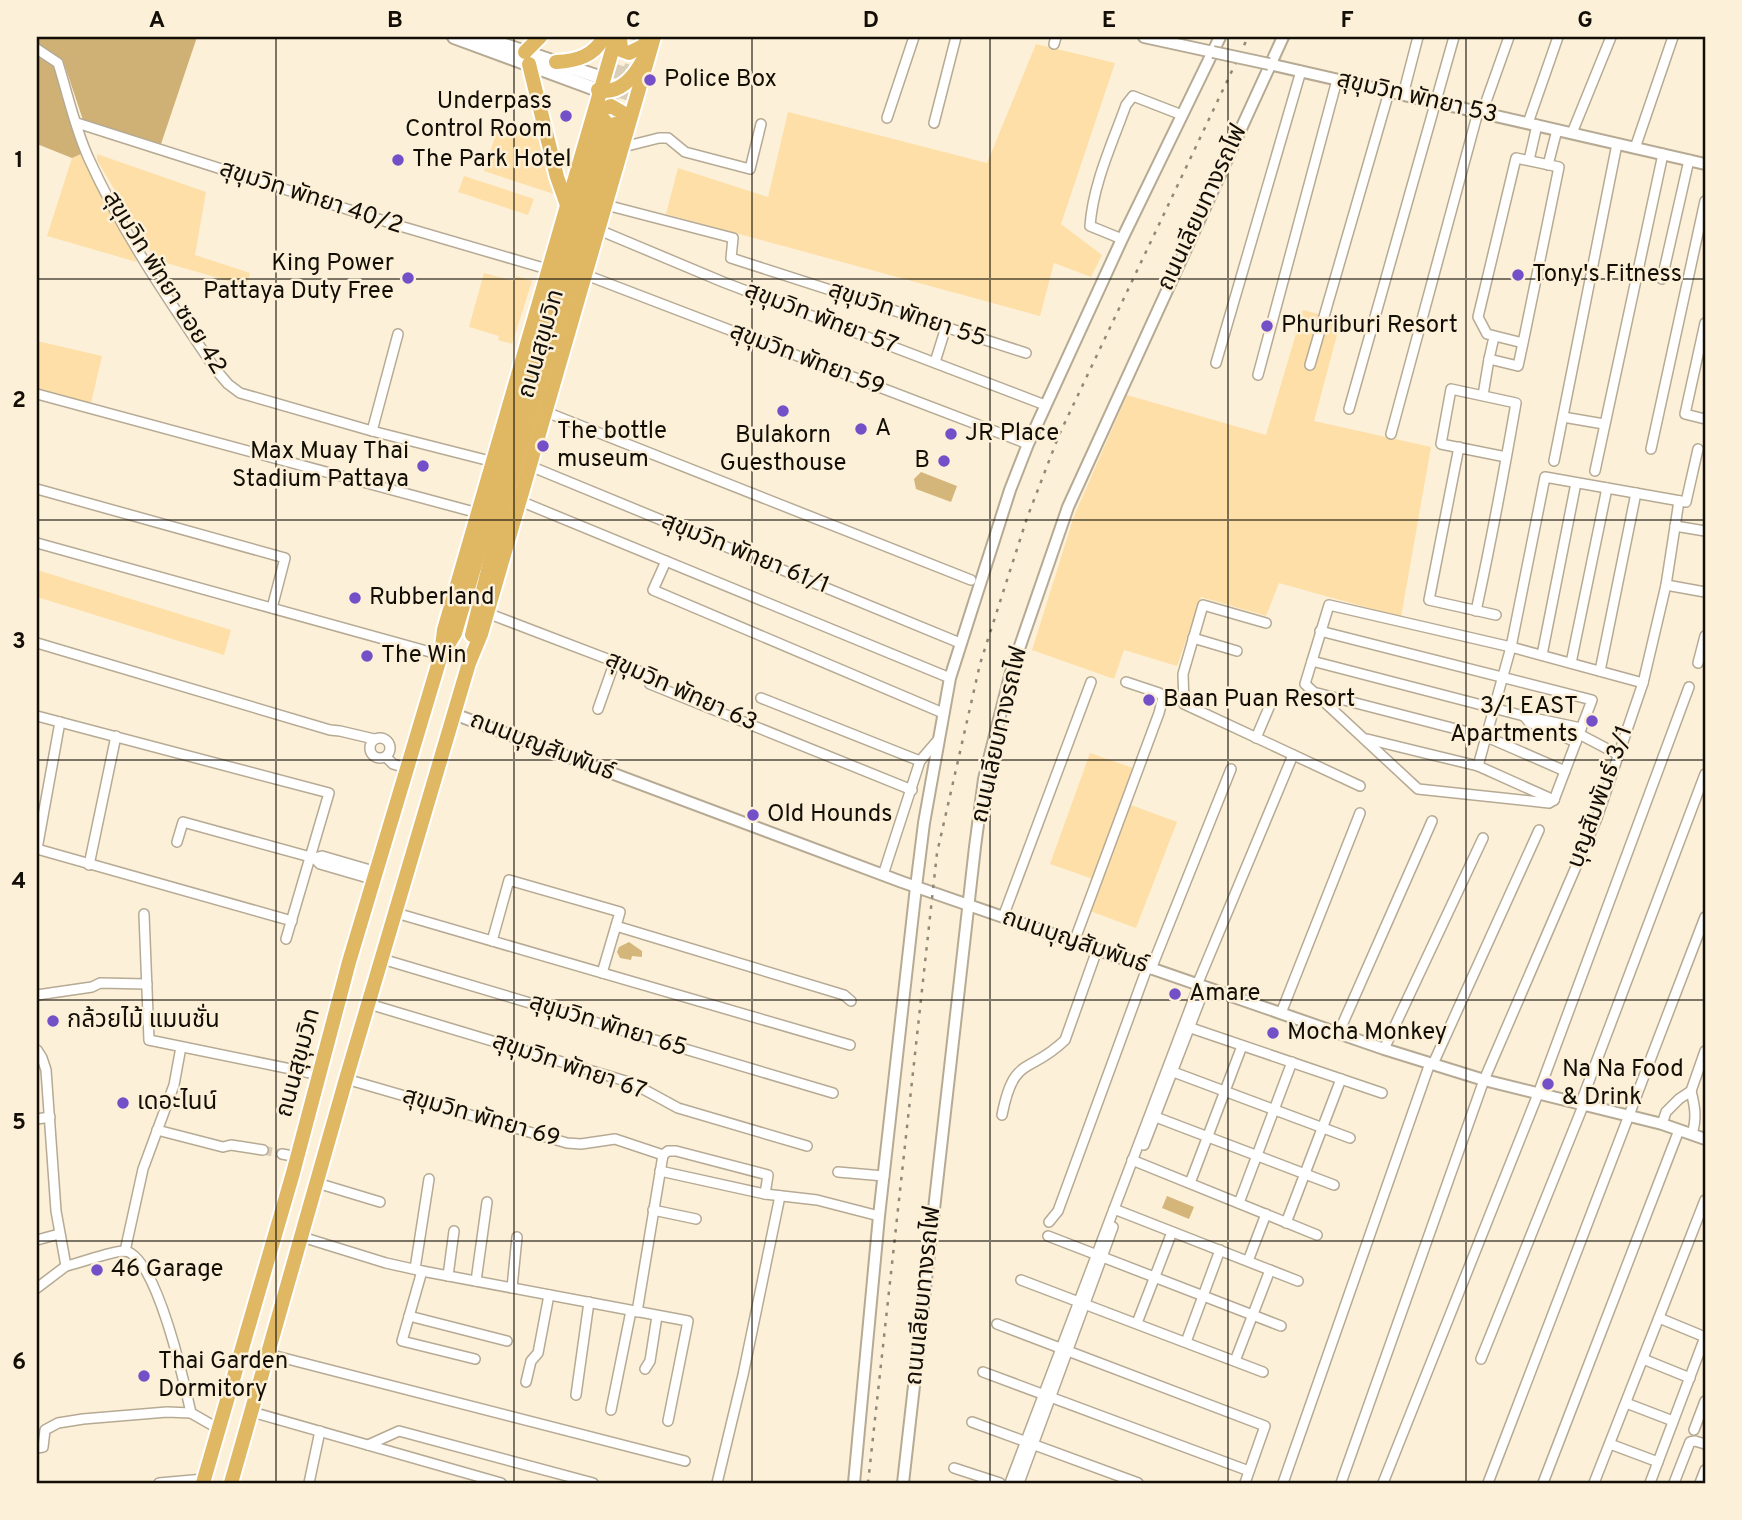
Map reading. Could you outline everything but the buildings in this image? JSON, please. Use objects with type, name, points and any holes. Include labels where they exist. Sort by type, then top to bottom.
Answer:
[{"type":"highway","points":[[540,37],[527,58],[557,177],[567,205]]},
{"type":"highway","points":[[556,62],[570,61],[593,52],[604,37]]},
{"type":"highway","points":[[618,37],[621,50],[629,53],[652,38]]},
{"type":"highway","name":"ถนนสุขุมวิท","points":[[204,1481],[298,1157],[349,962],[441,655],[444,630],[600,84],[618,37]]},
{"type":"highway","points":[[619,88],[637,72],[652,38]]},
{"type":"highway","name":"ถนนสุขุมวิท","points":[[231,1483],[346,1079],[586,275],[652,38]]},
{"type":"highway","points":[[600,84],[614,82],[632,117]]},
{"type":"highway","points":[[587,133],[601,110],[611,106],[623,113],[624,144]]},
{"type":"highway","name":"ถนนสุขุมวิท","points":[[441,655],[455,633],[610,122],[505,502],[472,633],[469,663]]},
{"type":"highway","points":[[289,1188],[315,1189]]},
{"type":"main road","points":[[454,37],[527,58],[600,84]]},
{"type":"main road","points":[[481,37],[527,58],[556,62],[600,84]]},
{"type":"street","points":[[887,118],[914,37]]},
{"type":"street","points":[[933,123],[956,37]]},
{"type":"street","name":"สุขุมวิท พัทยา 53","points":[[1144,37],[1191,42],[1213,52],[1705,164]]},
{"type":"street","name":"ถนนเลียบทางรถไฟ","points":[[854,1483],[879,1216],[916,887],[950,678],[1010,490],[1028,444],[1122,239],[1220,37]]},
{"type":"street","name":"ถนนเลียบทางรถไฟ","points":[[903,1483],[967,905],[985,779],[1011,672],[1068,508],[1283,37]]},
{"type":"street","points":[[1403,95],[1418,37]]},
{"type":"street","points":[[1349,409],[1454,37]]},
{"type":"street","points":[[1391,434],[1480,113],[1509,37]]},
{"type":"street","points":[[1529,160],[1532,125],[1558,37]]},
{"type":"street","points":[[1572,134],[1611,37]]},
{"type":"street","points":[[1634,148],[1673,37]]},
{"type":"street","name":"สุขุมวิท พัทยา ซอย 42","points":[[37,49],[58,63],[90,161],[118,216],[172,304],[228,384],[240,393],[494,462]]},
{"type":"street","points":[[1216,363],[1301,71]]},
{"type":"street","points":[[1258,375],[1337,80]]},
{"type":"street","points":[[1310,365],[1389,92]]},
{"type":"street","points":[[1122,239],[1090,226],[1091,207],[1126,105],[1133,96],[1182,115]]},
{"type":"street","name":"สุขุมวิท พัทยา 40/2","points":[[77,123],[400,226],[547,269]]},
{"type":"street","points":[[624,144],[668,138],[685,152],[750,169],[761,124]]},
{"type":"street","points":[[1548,165],[1557,130]]},
{"type":"street","points":[[1554,461],[1618,144]]},
{"type":"street","points":[[1595,471],[1663,154]]},
{"type":"street","points":[[1489,359],[1518,366],[1559,167],[1516,158],[1479,308],[1481,326],[1486,334],[1522,343]]},
{"type":"street","points":[[1662,279],[1689,160]]},
{"type":"street","points":[[1651,449],[1705,201]]},
{"type":"street","name":"สุขุมวิท พัทยา 55","points":[[606,205],[733,238],[732,258],[1026,353]]},
{"type":"street","name":"สุขุมวิท พัทยา 57","points":[[599,230],[723,282],[1045,405]]},
{"type":"street","name":"สุขุมวิท พัทยา 59","points":[[586,275],[1028,444]]},
{"type":"street","points":[[1705,323],[1685,414],[1705,419]]},
{"type":"street","points":[[935,362],[946,327]]},
{"type":"street","points":[[372,431],[398,334]]},
{"type":"street","points":[[1483,396],[1494,337]]},
{"type":"street","points":[[1476,611],[1506,457],[1516,403],[1451,389],[1441,444],[1506,457]]},
{"type":"street","points":[[37,394],[478,513]]},
{"type":"street","points":[[546,412],[971,580]]},
{"type":"street","points":[[1563,417],[1604,424]]},
{"type":"street","points":[[1459,447],[1429,600],[1496,615]]},
{"type":"street","name":"บุญสัมพันธ์ 3/1","points":[[1341,1483],[1484,1080],[1597,818],[1619,755],[1643,683],[1666,584],[1675,526],[1698,449]]},
{"type":"street","name":"สุขุมวิท พัทยา 61/1","points":[[530,466],[960,643]]},
{"type":"street","points":[[1478,766],[1511,647],[1545,477],[1683,501]]},
{"type":"street","points":[[1542,655],[1576,482]]},
{"type":"street","points":[[1572,663],[1607,488]]},
{"type":"street","points":[[37,489],[285,558],[272,608]]},
{"type":"street","points":[[1600,671],[1636,493]]},
{"type":"street","points":[[520,501],[950,678]]},
{"type":"street","points":[[1675,526],[1705,531]]},
{"type":"street","points":[[37,542],[441,655]]},
{"type":"street","points":[[666,561],[653,590],[943,713]]},
{"type":"street","points":[[1666,584],[1705,592]]},
{"type":"street","points":[[1266,623],[1203,605],[1183,674],[1184,704],[1360,786]]},
{"type":"street","points":[[1320,631],[1592,700],[1554,800],[1549,803],[1418,789],[1305,684],[1320,631],[1329,605],[1511,647],[1643,683]]},
{"type":"street","name":"สุขุมวิท พัทยา 63","points":[[487,613],[652,676],[650,684],[912,790]]},
{"type":"street","points":[[1701,663],[1705,636]]},
{"type":"street","points":[[1193,638],[1237,651]]},
{"type":"street","points":[[37,643],[330,730],[358,735],[372,744]]},
{"type":"street","points":[[1312,661],[1495,707],[1579,734],[1619,755]]},
{"type":"street","points":[[598,709],[615,662]]},
{"type":"street","points":[[1003,917],[1091,682]]},
{"type":"street","points":[[1074,942],[1163,697],[1159,693],[1126,682]]},
{"type":"street","points":[[1383,1483],[1538,1094],[1689,687]]},
{"type":"street","points":[[1313,692],[1487,737],[1565,771]]},
{"type":"street","points":[[761,698],[920,761]]},
{"type":"street","points":[[1256,738],[1273,698]]},
{"type":"street","name":"ถนนบุญสัมพันธ์","points":[[454,714],[916,887],[1384,1049],[1484,1080],[1662,1124],[1705,1139]]},
{"type":"street","points":[[37,716],[329,793],[286,939]]},
{"type":"street","points":[[1524,716],[1529,722],[1579,734]]},
{"type":"street","points":[[60,722],[37,849],[292,920]]},
{"type":"street","points":[[89,865],[116,736]]},
{"type":"street","points":[[372,744],[381,738],[388,741],[390,748],[386,757]]},
{"type":"street","points":[[1364,738],[1478,766],[1554,800]]},
{"type":"street","points":[[883,875],[920,761],[938,740]]},
{"type":"street","points":[[372,744],[371,754],[376,758],[386,757]]},
{"type":"street","points":[[1019,1483],[1030,1442],[1064,1348],[1187,1027],[1200,986],[1293,755]]},
{"type":"street","points":[[386,757],[393,764],[406,768]]},
{"type":"street","points":[[1049,1222],[1058,1211],[1149,968],[1231,769]]},
{"type":"street","points":[[1481,1359],[1582,1105],[1705,774]]},
{"type":"street","points":[[37,792],[49,794]]},
{"type":"street","points":[[1281,1013],[1360,813]]},
{"type":"street","points":[[1339,1032],[1432,821]]},
{"type":"street","points":[[177,842],[183,822],[312,857],[320,864],[376,876]]},
{"type":"street","points":[[1283,1483],[1432,1064],[1539,830]]},
{"type":"street","points":[[1384,1049],[1483,838]]},
{"type":"street","points":[[492,941],[509,880],[620,912],[602,973]]},
{"type":"street","points":[[144,914],[149,1040],[320,1074]]},
{"type":"street","points":[[396,914],[850,1045]]},
{"type":"street","points":[[1488,1483],[1705,917]]},
{"type":"street","points":[[616,926],[844,995],[851,1001]]},
{"type":"street","points":[[1002,1115],[1007,1090],[1016,1074],[1065,1040],[1097,950]]},
{"type":"street","name":"สุขุมวิท พัทยา 65","points":[[382,959],[834,1093]]},
{"type":"street","points":[[37,995],[92,987],[100,983],[147,984]]},
{"type":"street","name":"สุขุมวิท พัทยา 67","points":[[369,1004],[632,1083],[678,1108],[807,1146]]},
{"type":"street","points":[[1187,1027],[1382,1093]]},
{"type":"street","points":[[1189,1184],[1242,1046]]},
{"type":"street","points":[[125,1251],[143,1169],[174,1085],[181,1047]]},
{"type":"street","points":[[37,1050],[42,1058],[41,1071],[50,1117],[59,1234],[66,1266]]},
{"type":"street","points":[[1662,1124],[1666,1112],[1691,1091],[1705,1051]]},
{"type":"street","points":[[1238,1203],[1292,1062]]},
{"type":"street","points":[[1170,1071],[1350,1138]]},
{"type":"street","name":"สุขุมวิท พัทยา 69","points":[[346,1079],[567,1143],[581,1144],[615,1139],[663,1155],[668,1151],[676,1151],[768,1175],[765,1194]]},
{"type":"street","points":[[1286,1223],[1341,1079]]},
{"type":"street","points":[[1691,1091],[1696,1121],[1692,1134]]},
{"type":"street","points":[[1152,1116],[1334,1185]]},
{"type":"street","points":[[37,1119],[50,1117]]},
{"type":"street","points":[[157,1130],[223,1147],[231,1145],[263,1150]]},
{"type":"street","points":[[1543,1483],[1679,1130]]},
{"type":"street","points":[[282,1154],[298,1157]]},
{"type":"street","points":[[611,1410],[634,1311],[663,1155]]},
{"type":"street","points":[[1135,1161],[1317,1235]]},
{"type":"street","points":[[660,1171],[765,1194],[817,1200],[879,1216]]},
{"type":"street","points":[[838,1172],[884,1176]]},
{"type":"street","points":[[429,1179],[419,1270],[402,1341],[475,1359]]},
{"type":"street","points":[[315,1189],[380,1202]]},
{"type":"street","points":[[717,1483],[743,1375],[780,1196]]},
{"type":"street","points":[[1595,1483],[1705,1200]]},
{"type":"street","points":[[476,1281],[487,1202]]},
{"type":"street","points":[[653,1210],[696,1219]]},
{"type":"street","points":[[1116,1210],[1298,1281]]},
{"type":"street","points":[[1248,1261],[1266,1214]]},
{"type":"street","points":[[449,1276],[454,1231]]},
{"type":"street","points":[[1137,1323],[1172,1232]]},
{"type":"street","points":[[37,1240],[59,1234]]},
{"type":"street","points":[[1048,1236],[1281,1325]]},
{"type":"street","points":[[302,1237],[419,1270],[688,1321],[668,1421]]},
{"type":"street","points":[[512,1288],[517,1237]]},
{"type":"street","points":[[1186,1342],[1220,1250]]},
{"type":"street","points":[[37,1288],[66,1266],[125,1251],[134,1255],[157,1290],[191,1413]]},
{"type":"street","points":[[1234,1361],[1270,1270]]},
{"type":"street","points":[[1021,1280],[1263,1372]]},
{"type":"street","points":[[526,1382],[531,1362],[538,1353],[549,1295]]},
{"type":"street","points":[[576,1395],[589,1302]]},
{"type":"street","points":[[645,1369],[650,1361],[657,1315]]},
{"type":"street","points":[[409,1316],[507,1341]]},
{"type":"street","points":[[1650,1483],[1705,1337],[1659,1318]]},
{"type":"street","points":[[997,1324],[1265,1426],[1245,1483]]},
{"type":"street","points":[[268,1354],[685,1461]]},
{"type":"street","points":[[1643,1359],[1690,1378]]},
{"type":"street","points":[[983,1372],[1249,1471]]},
{"type":"street","points":[[1694,1430],[1705,1401]]},
{"type":"street","points":[[1626,1403],[1673,1421]]},
{"type":"street","points":[[37,1448],[43,1447],[45,1430],[58,1423],[167,1412],[191,1413],[219,1429]]},
{"type":"street","points":[[251,1412],[501,1483]]},
{"type":"street","points":[[972,1422],[1138,1483]]},
{"type":"street","points":[[309,1483],[320,1431]]},
{"type":"street","points":[[368,1445],[399,1431],[593,1483]]},
{"type":"street","points":[[1010,1483],[1030,1442]]},
{"type":"street","points":[[1674,1483],[1690,1442],[1705,1444]]},
{"type":"street","points":[[1609,1444],[1658,1462]]},
{"type":"street","points":[[954,1468],[1000,1483]]},
{"type":"street","points":[[1700,1483],[1705,1470]]},
{"type":"street","points":[[159,1483],[204,1481]]},
{"type":"shaded area","points":[[37,37],[197,37],[161,144],[83,120],[63,60],[37,43]]},
{"type":"shaded area","points":[[1036,44],[1115,63],[1061,224],[1102,255],[1091,277],[1054,263],[1040,316],[666,214],[678,168],[768,197],[788,112],[987,163]]},
{"type":"shaded area","points":[[37,56],[54,66],[81,154],[72,158],[37,144]]},
{"type":"shaded area","points":[[500,121],[537,134],[554,194],[484,171]]},
{"type":"shaded area","points":[[81,154],[137,262],[47,236],[72,158]]},
{"type":"shaded area","points":[[97,154],[206,192],[195,255],[250,273],[246,286],[156,260],[97,160]]},
{"type":"shaded area","points":[[464,176],[534,199],[528,215],[458,192]]},
{"type":"shaded area","points":[[484,273],[514,281],[516,276],[532,281],[512,344],[498,340],[499,336],[469,327]]},
{"type":"shaded area","points":[[1303,310],[1341,320],[1314,421],[1431,447],[1401,617],[1279,583],[1266,616],[1201,597],[1177,666],[1124,650],[1114,679],[1032,650],[1074,516],[1127,395],[1266,435]]},
{"type":"shaded area","points":[[37,341],[102,356],[91,403],[37,388]]},
{"type":"shaded area","points":[[921,472],[957,486],[951,502],[916,489],[914,479]]},
{"type":"shaded area","points":[[37,570],[231,630],[224,655],[37,597]]},
{"type":"shaded area","points":[[1090,753],[1133,768],[1093,879],[1050,864]]},
{"type":"shaded area","points":[[1131,805],[1177,822],[1136,928],[1090,911]]},
{"type":"shaded area","points":[[629,942],[642,951],[642,957],[632,956],[631,960],[620,958],[617,952],[619,947]]},
{"type":"shaded area","points":[[1167,1196],[1194,1207],[1189,1219],[1162,1208]]},
{"type":"tunnel","points":[[611,99],[629,37]]},
{"type":"tunnel","points":[[616,119],[640,37]]},
{"type":"tunnel","points":[[263,1150],[282,1154]]},
{"type":"railway","points":[[868,1483],[937,853],[980,664],[1027,518],[1059,435],[1248,37]]},
{"type":"place","name":"Police Box","points":[[650,80]]},
{"type":"place","name":"Underpass Control Room","points":[[566,116]]},
{"type":"place","name":"The Park Hotel","points":[[398,160]]},
{"type":"place","name":"Tony's Fitness","points":[[1518,275]]},
{"type":"place","name":"King Power Pattaya Duty Free","points":[[408,278]]},
{"type":"place","name":"Phuriburi Resort","points":[[1267,326]]},
{"type":"place","name":"Bulakorn Guesthouse","points":[[783,411]]},
{"type":"place","name":"A","points":[[861,429]]},
{"type":"place","name":"JR Place","points":[[951,434]]},
{"type":"place","name":"The bottle museum","points":[[543,446]]},
{"type":"place","name":"B","points":[[944,461]]},
{"type":"place","name":"Max Muay Thai Stadium Pattaya","points":[[423,466]]},
{"type":"place","name":"Rubberland","points":[[355,598]]},
{"type":"place","name":"The Win","points":[[367,656]]},
{"type":"place","name":"Baan Puan Resort","points":[[1149,700]]},
{"type":"place","name":"3/1 EAST Apartments","points":[[1592,721]]},
{"type":"place","name":"Old Hounds","points":[[753,815]]},
{"type":"place","name":"Amare","points":[[1175,994]]},
{"type":"place","name":"กล้วยไม้ แมนชั่น","points":[[53,1021]]},
{"type":"place","name":"Mocha Monkey","points":[[1273,1033]]},
{"type":"place","name":"Na Na Food & Drink","points":[[1548,1084]]},
{"type":"place","name":"เดอะไนน์","points":[[123,1103]]},
{"type":"place","name":"46 Garage","points":[[97,1270]]},
{"type":"place","name":"Thai Garden Dormitory","points":[[144,1376]]}]
